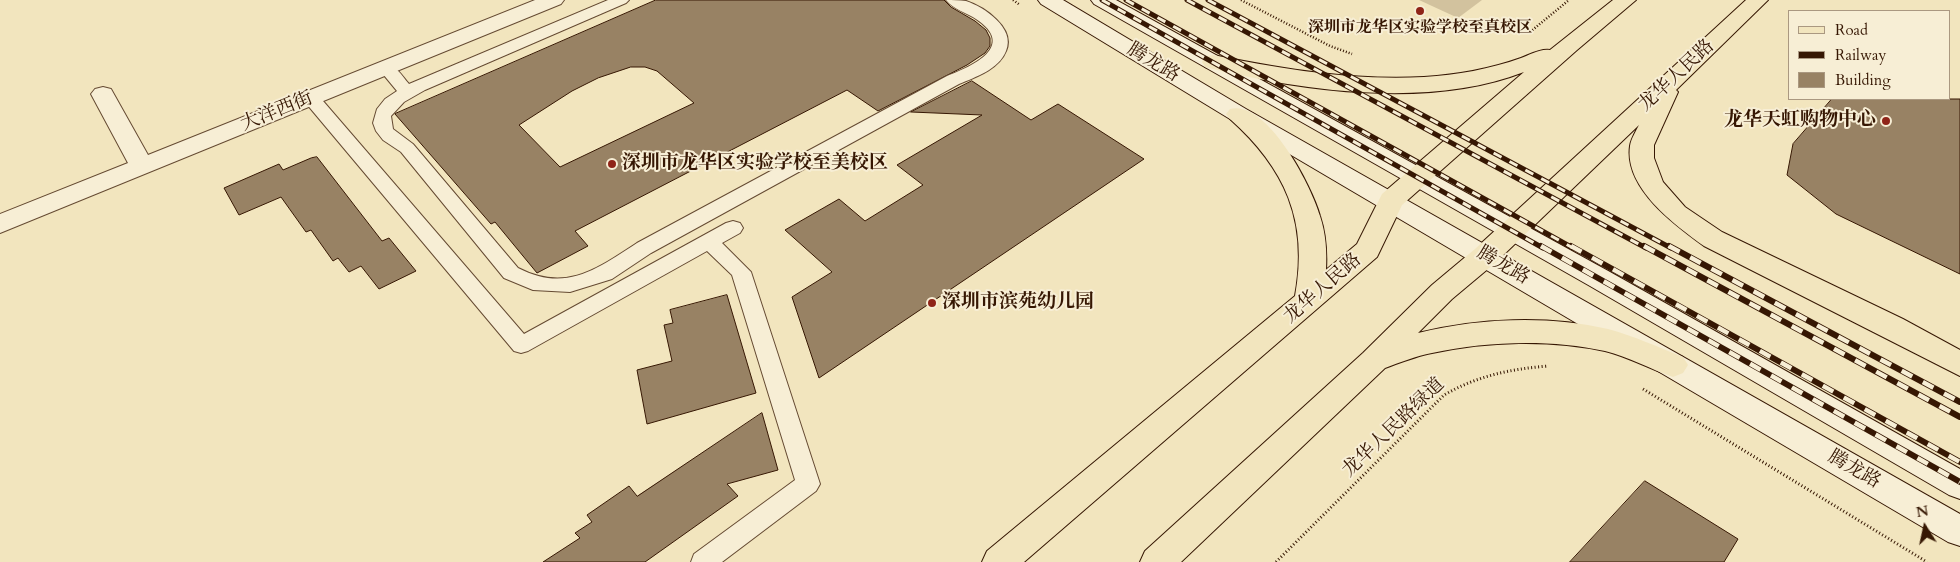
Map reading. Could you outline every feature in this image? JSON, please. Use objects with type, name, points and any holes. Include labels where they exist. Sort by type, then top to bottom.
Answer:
[{"type":"main road","name":"大洋西街","points":[[0,224],[554,0]]},
{"type":"main road","name":"腾龙路","points":[[1048,0],[1238,114],[1391,200],[1960,531]]},
{"type":"main road","name":"腾龙路","points":[[1101,0],[1512,230],[1960,485]]},
{"type":"main road","name":"龙华人民路","points":[[999,562],[1368,250],[1391,200],[1570,45],[1626,0]]},
{"type":"main road","name":"龙华人民路","points":[[1157,562],[1373,361],[1442,292],[1485,256],[1758,0]]},
{"type":"main road","points":[[1213,62],[1278,76],[1369,83],[1429,83],[1495,75],[1530,64],[1570,45]]},
{"type":"main road","points":[[1671,80],[1642,145],[1642,158],[1652,185],[1676,213],[1713,239],[1893,327],[1960,364]]},
{"type":"main road","points":[[103,94],[143,167]]},
{"type":"main road","points":[[1238,114],[1268,142],[1288,171],[1301,200],[1312,233],[1313,263],[1308,302]]},
{"type":"main road","points":[[1373,361],[1396,351],[1452,339],[1507,332],[1557,332],[1606,340],[1673,365]]},
{"type":"lane","points":[[621,0],[407,92],[395,100],[384,112],[382,120],[384,130],[407,148],[507,269],[528,282],[551,285],[577,283],[603,275],[670,234],[953,80],[986,66],[993,59],[998,49],[999,38],[997,31],[986,19],[954,0]]},
{"type":"lane","points":[[386,68],[407,92]]},
{"type":"lane","points":[[311,98],[521,345],[733,228]]},
{"type":"lane","points":[[703,562],[808,484],[741,272],[709,242]]},
{"type":"path","points":[[1240,0],[1330,46],[1357,56]]},
{"type":"path","name":"龙华人民路绿道","points":[[1276,562],[1444,395],[1462,384],[1485,374],[1510,369],[1558,366]]},
{"type":"path","points":[[1640,388],[1927,562]]},
{"type":"shaded area","points":[[1419,0],[1482,0],[1458,18]]},
{"type":"building","points":[[656,0],[944,0],[951,7],[986,30],[990,38],[990,46],[985,53],[967,65],[878,111],[847,90],[575,231],[588,246],[537,273],[495,222],[491,224],[395,114]],"holes":[[[631,67],[645,67],[657,71],[694,103],[560,167],[519,125],[572,91],[598,78]]]},
{"type":"building","points":[[972,81],[1031,120],[1058,104],[1144,159],[819,378],[792,297],[832,272],[785,230],[839,199],[865,221],[923,185],[897,165],[982,115],[911,112]]},
{"type":"building","name":"龙华天虹购物中心","points":[[1960,99],[1960,274],[1836,214],[1787,175],[1793,144],[1831,100]]},
{"type":"building","points":[[317,157],[382,241],[389,238],[416,271],[379,289],[361,266],[349,272],[338,258],[333,261],[311,230],[306,232],[281,197],[239,215],[224,188],[279,164],[283,170]]},
{"type":"building","points":[[727,295],[756,393],[647,424],[637,370],[672,361],[664,325],[673,323],[670,310]]},
{"type":"building","points":[[762,413],[778,470],[727,484],[738,496],[645,562],[543,562],[580,538],[575,533],[592,522],[587,515],[629,486],[637,496]]},
{"type":"building","points":[[1645,481],[1738,539],[1724,562],[1570,562]]},
{"type":"railway","points":[[1102,0],[1543,248]]},
{"type":"railway","points":[[1126,0],[1573,248]]},
{"type":"railway","points":[[1187,0],[1646,248]]},
{"type":"railway","points":[[1208,0],[1671,248]]},
{"type":"railway","points":[[1541,246],[1960,482]]},
{"type":"railway","points":[[1571,246],[1960,462]]},
{"type":"railway","points":[[1644,246],[1960,417]]},
{"type":"railway","points":[[1669,246],[1960,402]]},
{"type":"place","name":"深圳市龙华区实验学校至真校区","points":[[1420,11]]},
{"type":"place","name":"龙华天虹购物中心","points":[[1886,121]]},
{"type":"place","name":"深圳市龙华区实验学校至美校区","points":[[612,164]]},
{"type":"place","name":"深圳市滨苑幼儿园","points":[[932,303]]}]
